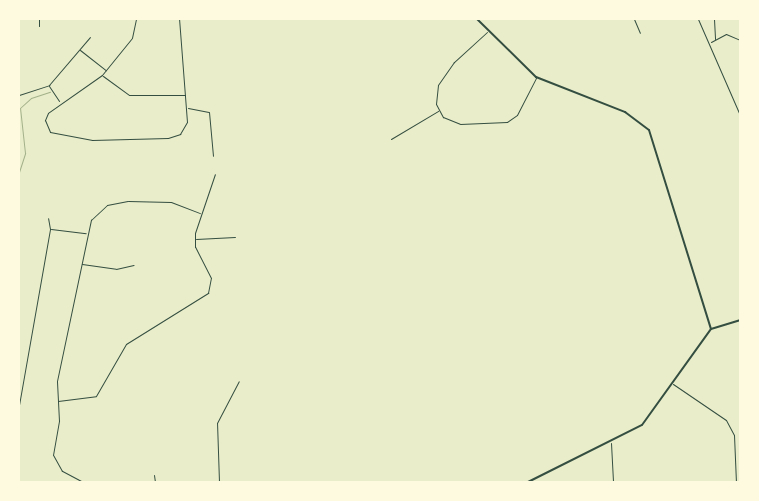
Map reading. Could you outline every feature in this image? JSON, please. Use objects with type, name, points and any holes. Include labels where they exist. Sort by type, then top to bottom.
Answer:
[{"type":"street","points":[[39,19],[39,26]]},
{"type":"street","points":[[136,19],[132,38],[102,76],[59,101],[48,113],[45,120],[50,132],[77,139],[159,139],[183,130],[187,108],[180,19]]},
{"type":"street","points":[[478,19],[487,32],[536,77],[626,112],[649,130],[711,329]]},
{"type":"street","points":[[634,19],[640,33]]},
{"type":"street","points":[[698,19],[711,42],[740,115]]},
{"type":"street","points":[[714,19],[715,39]]},
{"type":"street","points":[[438,110],[438,84],[454,62],[487,32]]},
{"type":"street","points":[[711,42],[726,34],[740,40]]},
{"type":"street","points":[[19,95],[49,85],[90,37]]},
{"type":"street","points":[[80,50],[106,70]]},
{"type":"street","points":[[102,76],[129,96],[186,95]]},
{"type":"street","points":[[438,110],[453,122],[507,122],[516,114],[536,77]]},
{"type":"street","points":[[49,85],[59,101]]},
{"type":"street","points":[[187,108],[207,110],[213,156]]},
{"type":"street","points":[[391,139],[438,110]]},
{"type":"street","points":[[58,401],[96,396],[126,344],[206,297],[211,278],[195,239],[200,213],[215,174]]},
{"type":"street","points":[[83,482],[62,471],[55,460],[58,373],[87,233],[103,206],[162,201],[200,213]]},
{"type":"street","points":[[19,404],[50,229],[48,218]]},
{"type":"street","points":[[50,229],[87,233]]},
{"type":"street","points":[[195,239],[235,237]]},
{"type":"street","points":[[81,264],[116,269],[134,265]]},
{"type":"street","points":[[528,482],[610,443],[642,425],[711,329],[740,320]]},
{"type":"street","points":[[219,482],[217,423],[239,381]]},
{"type":"street","points":[[673,384],[711,407],[730,426],[736,482]]},
{"type":"street","points":[[610,443],[613,482]]},
{"type":"street","points":[[154,475],[155,482]]},
{"type":"waterway","points":[[19,172],[25,153],[20,108],[31,98],[50,92]]}]
